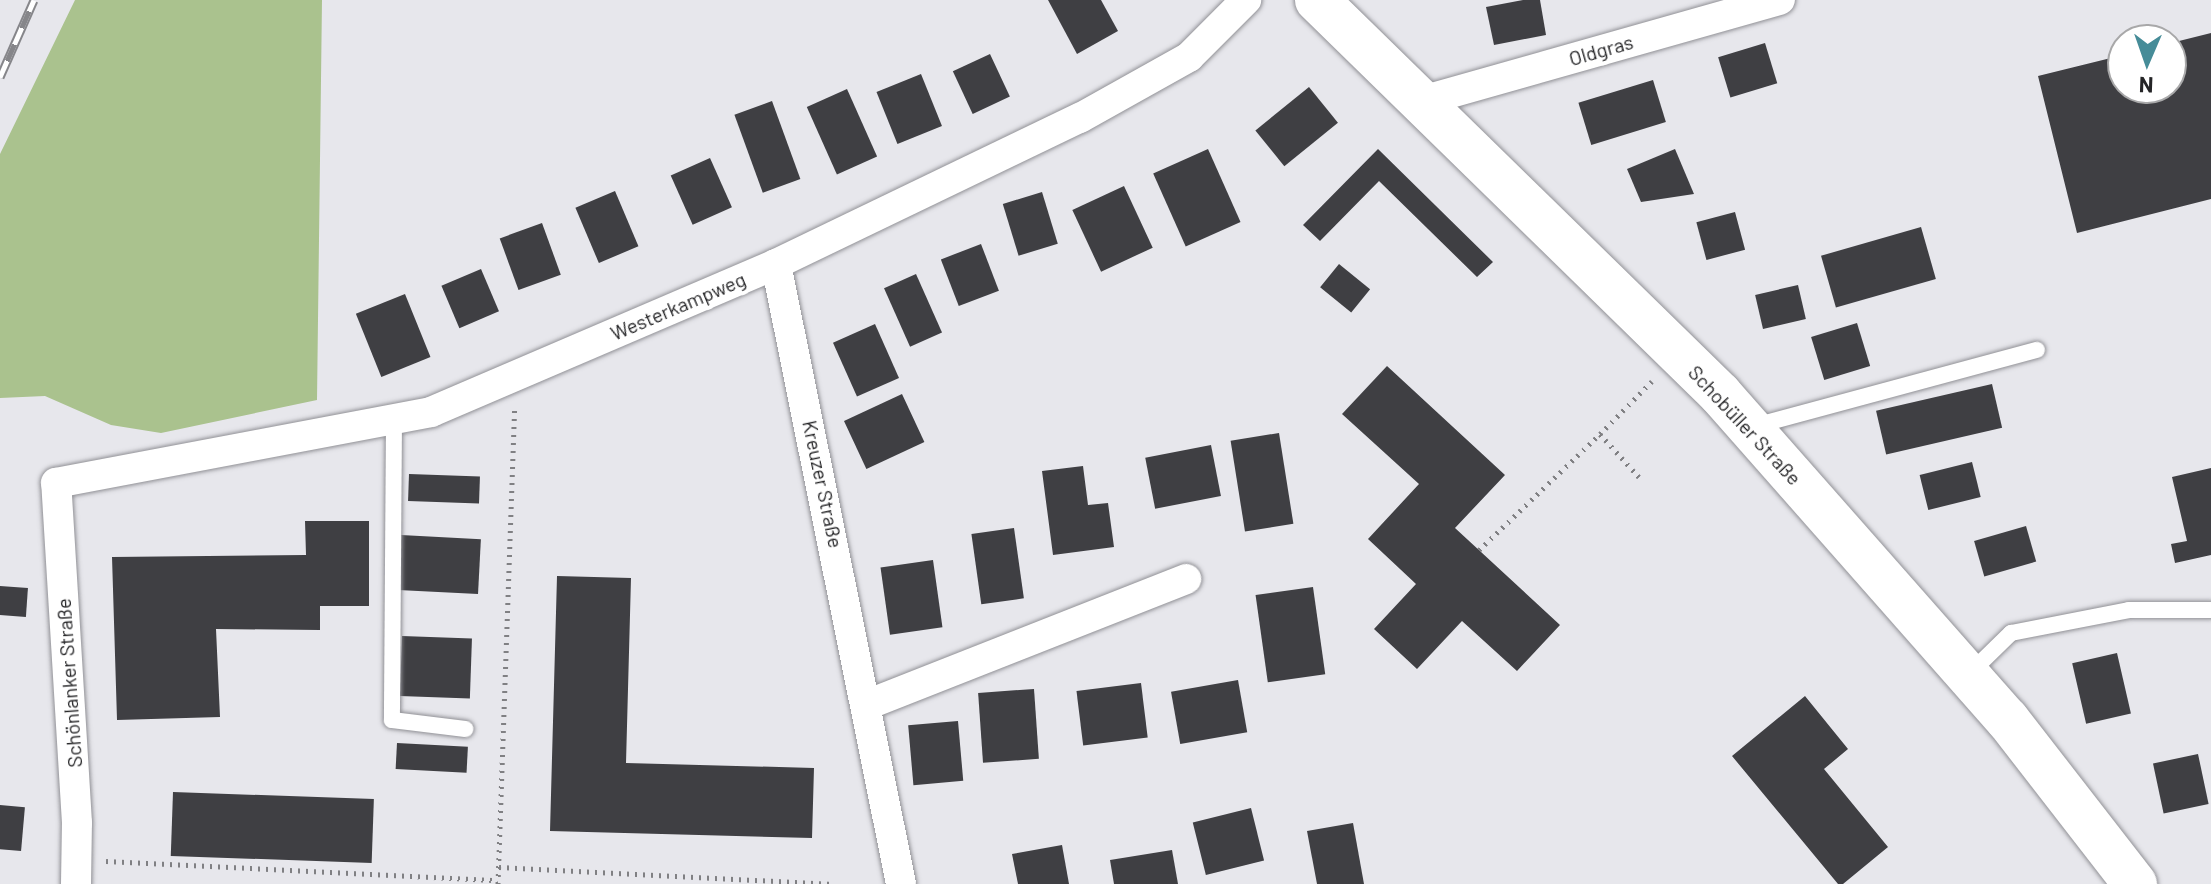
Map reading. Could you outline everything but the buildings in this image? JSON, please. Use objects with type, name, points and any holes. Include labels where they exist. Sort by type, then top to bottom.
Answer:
[{"type":"main road","name":"Schobüller Straße","points":[[1317,0],[1679,354],[1750,428],[1968,675],[2135,884]]},
{"type":"street","name":"Westerkampweg","points":[[56,483],[431,412],[776,264],[1136,90],[1189,57],[1246,0]]},
{"type":"street","name":"Oldgras","points":[[1422,101],[1780,0]]},
{"type":"street","name":"Kreuzer Straße","points":[[776,264],[869,704],[901,884]]},
{"type":"street","name":"Schönlanker Straße","points":[[56,483],[77,872]]},
{"type":"street","points":[[869,704],[1186,579]]},
{"type":"lane","points":[[1750,428],[2037,350]]},
{"type":"lane","points":[[394,419],[392,720],[465,729]]},
{"type":"lane","points":[[1968,675],[2011,633],[2129,610],[2211,610]]},
{"type":"path","points":[[1479,550],[1679,354]]},
{"type":"path","points":[[77,872],[498,882],[517,375]]},
{"type":"path","points":[[1600,434],[1639,477]]},
{"type":"path","points":[[499,867],[834,884]]},
{"type":"green space","points":[[75,0],[322,0],[317,400],[161,433],[111,425],[45,396],[0,398],[0,154]]},
{"type":"railway","points":[[0,77],[34,0]]}]
